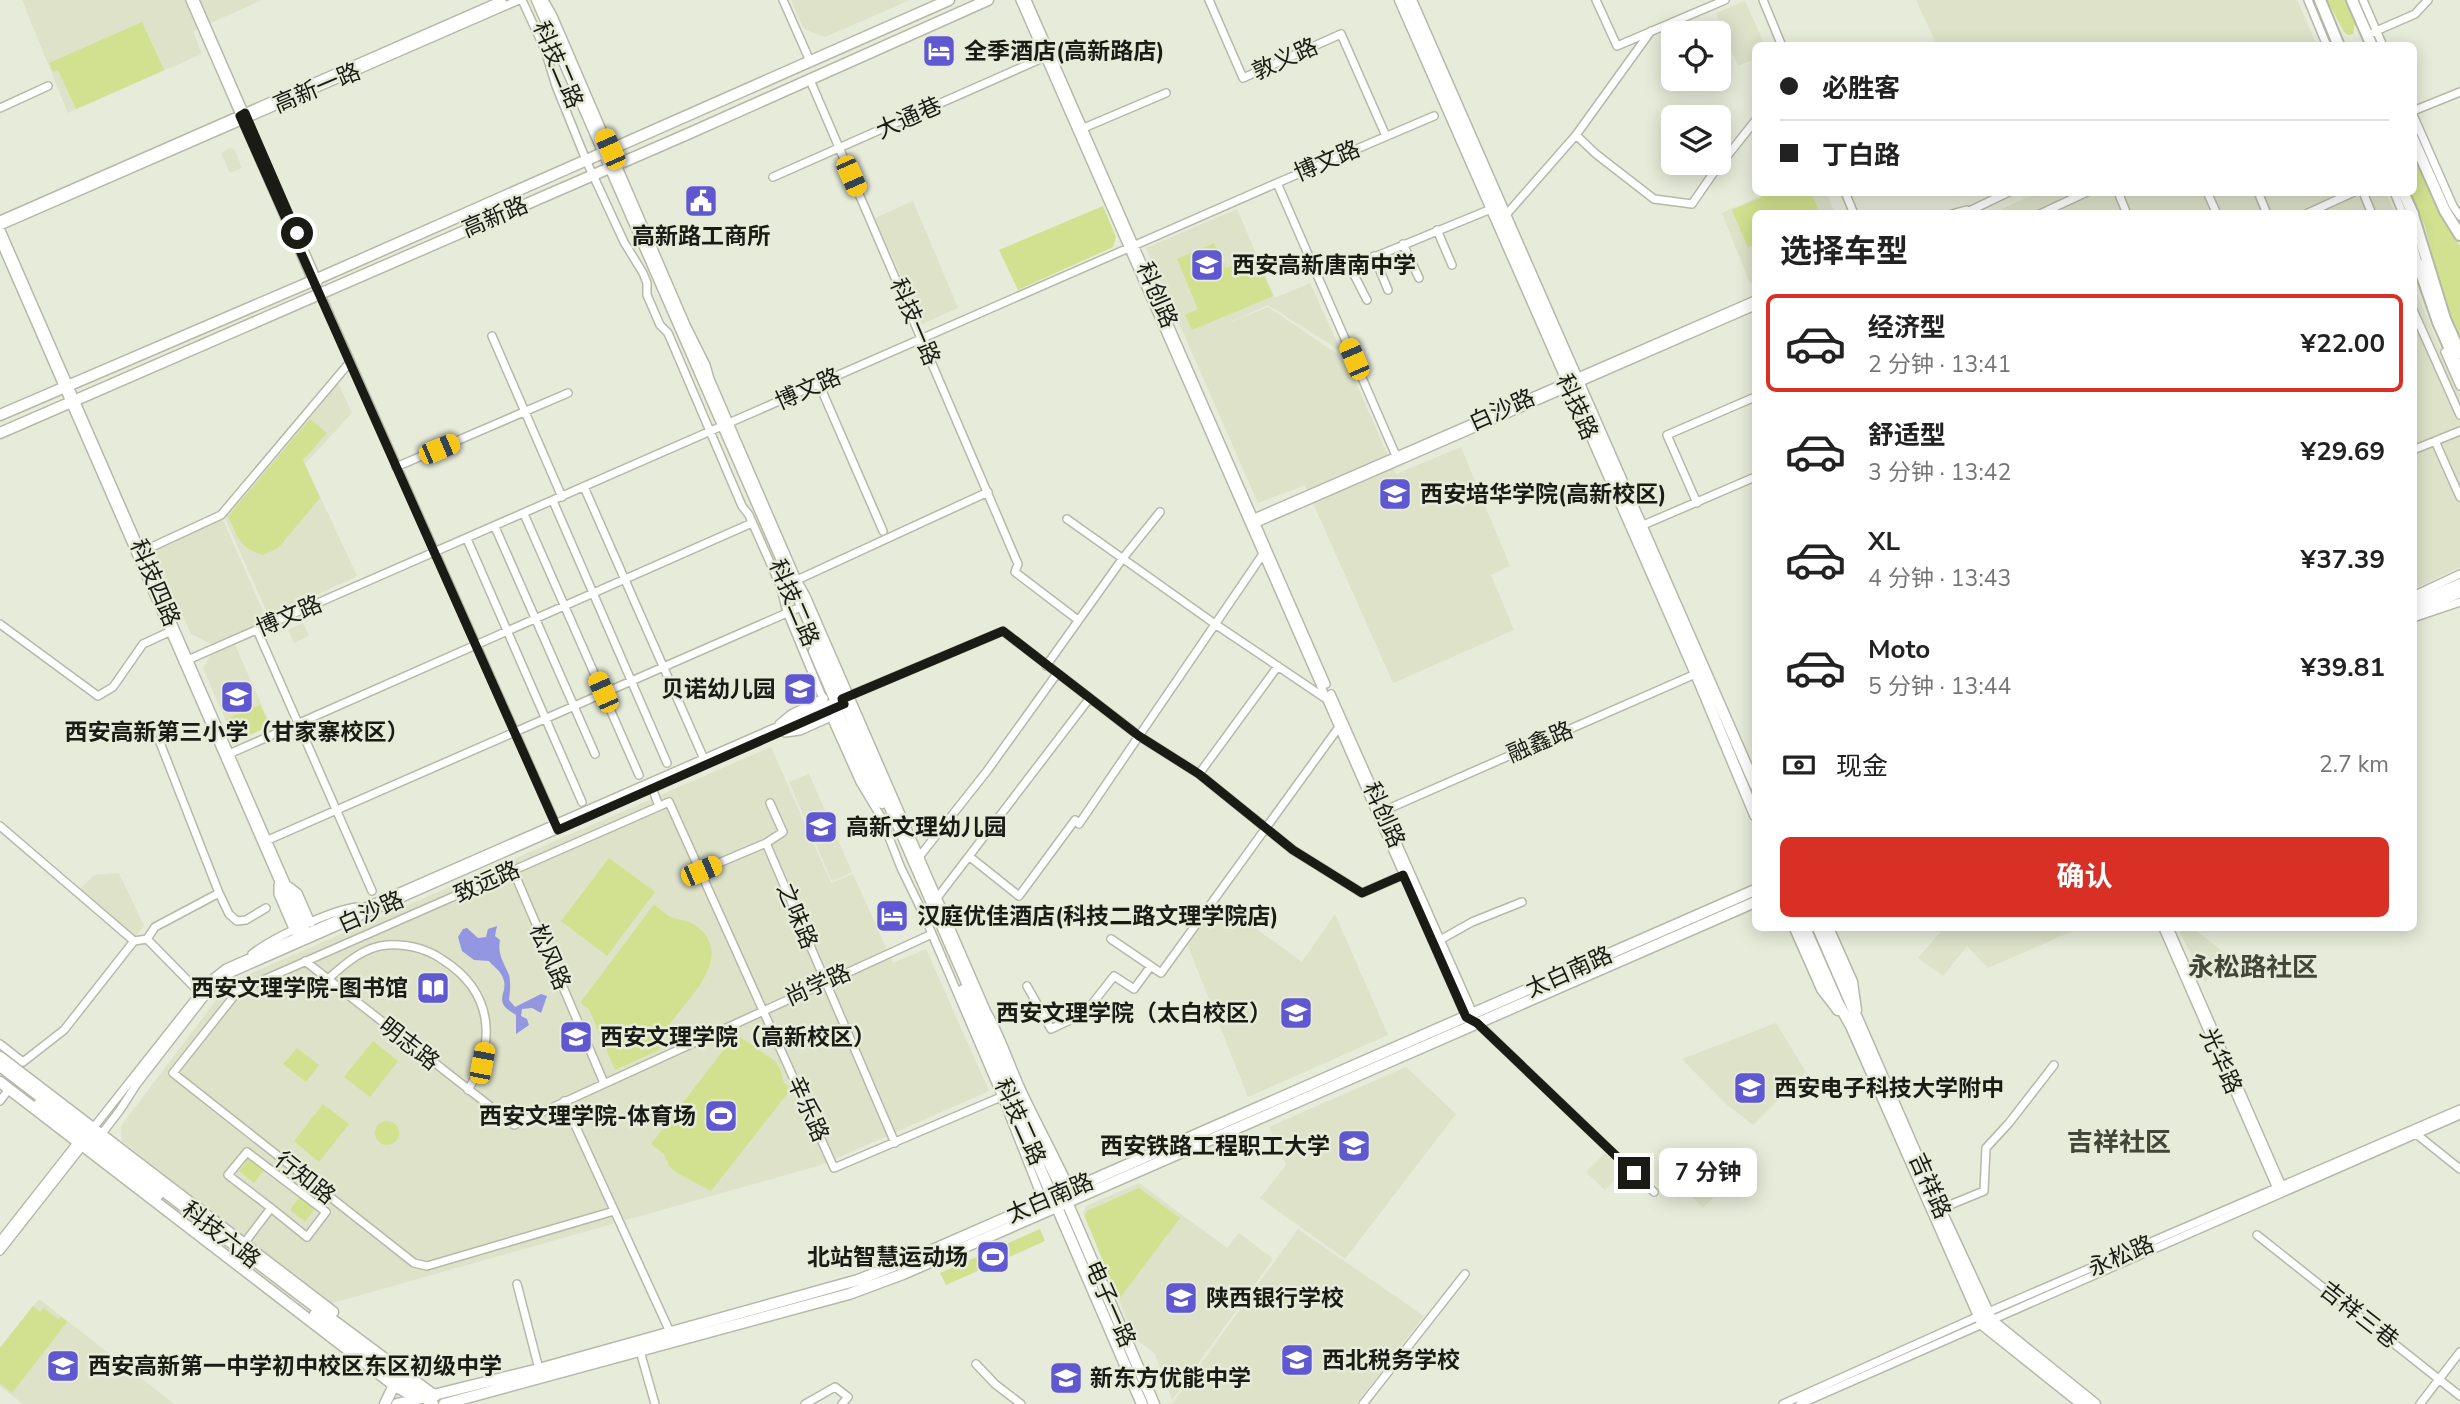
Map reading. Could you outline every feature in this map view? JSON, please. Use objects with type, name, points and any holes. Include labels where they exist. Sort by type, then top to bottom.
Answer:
[{"type":"highway","points":[[2320,0],[2337,42]]},
{"type":"highway","points":[[2352,0],[2372,37]]},
{"type":"highway","points":[[2417,148],[2445,211],[2460,235]]},
{"type":"highway","points":[[2417,234],[2423,263],[2460,372]]},
{"type":"highway","points":[[2442,321],[2460,353]]},
{"type":"main road","name":"科技二路","points":[[530,0],[610,167],[835,704],[868,780],[882,803],[1005,1096],[1057,1197],[1066,1204]]},
{"type":"main road","name":"科技二路","points":[[537,0],[603,152]]},
{"type":"main road","name":"高新路","points":[[0,415],[949,0]]},
{"type":"main road","name":"高新路","points":[[0,433],[988,0]]},
{"type":"main road","name":"科技路","points":[[1400,0],[1491,209],[1641,526],[1752,807]]},
{"type":"main road","name":"科技路","points":[[1411,0],[1505,216],[1573,383],[1700,673],[1752,779]]},
{"type":"main road","name":"科技二路","points":[[720,427],[792,610],[1019,1102],[1057,1197]]},
{"type":"main road","points":[[2417,610],[2460,584]]},
{"type":"main road","points":[[2417,604],[2460,592]]},
{"type":"main road","name":"太白南路","points":[[1066,1204],[1752,891]]},
{"type":"main road","name":"太白南路","points":[[433,1399],[858,1280],[1472,1018],[1752,903]]},
{"type":"main road","points":[[1796,931],[1829,1001],[1852,1019]]},
{"type":"main road","name":"吉祥路","points":[[1807,931],[1852,1019],[1940,1209],[1985,1319],[2095,1404]]},
{"type":"main road","name":"吉祥路","points":[[1819,931],[1852,1019],[1985,1319],[2082,1404]]},
{"type":"main road","points":[[1829,931],[1855,992],[1852,1019]]},
{"type":"main road","points":[[0,1057],[89,1138],[396,1381],[384,1404]]},
{"type":"main road","name":"科技六路","points":[[0,1066],[89,1138]]},
{"type":"main road","name":"科技六路","points":[[0,1074],[239,1249],[433,1399]]},
{"type":"main road","points":[[0,1082],[89,1138],[239,1249]]},
{"type":"main road","name":"太白南路","points":[[397,1404],[433,1399],[640,1351],[849,1294],[903,1275],[1057,1197]]},
{"type":"main road","name":"电子一路","points":[[1057,1197],[1142,1404]]},
{"type":"main road","name":"电子一路","points":[[1066,1204],[1154,1404]]},
{"type":"main road","name":"科技六路","points":[[239,1249],[396,1381],[433,1399]]},
{"type":"street","points":[[190,0],[244,117]]},
{"type":"street","points":[[195,0],[350,362],[557,827]]},
{"type":"street","name":"高新一路","points":[[0,227],[502,0]]},
{"type":"street","points":[[521,0],[586,160],[624,242],[643,273],[647,283],[647,295],[660,326],[668,333],[720,427],[806,596],[835,704],[860,782],[881,817],[916,903],[1005,1096]]},
{"type":"street","name":"高新一路","points":[[0,220],[521,0]]},
{"type":"street","points":[[544,0],[553,16],[603,152]]},
{"type":"street","points":[[783,0],[810,61]]},
{"type":"street","name":"科创路","points":[[1020,0],[1081,130]]},
{"type":"street","name":"科创路","points":[[1027,0],[1081,130],[1379,812],[1403,875],[1472,1018]]},
{"type":"street","name":"敦义路","points":[[1209,0],[1243,78],[1341,34],[1387,136]]},
{"type":"street","points":[[1596,0],[1617,46],[1725,0]]},
{"type":"street","points":[[1763,0],[1780,42]]},
{"type":"street","points":[[2308,0],[2325,42]]},
{"type":"street","points":[[2362,0],[2372,37],[2415,15],[2428,0]]},
{"type":"street","points":[[1505,216],[1576,135],[1651,31]]},
{"type":"street","name":"大通巷","points":[[773,177],[1045,57]]},
{"type":"street","name":"科技一路","points":[[810,80],[988,492],[1018,564],[1015,572],[1078,620]]},
{"type":"street","points":[[0,108],[48,86]]},
{"type":"street","points":[[2417,111],[2460,92]]},
{"type":"street","points":[[1081,130],[1166,93]]},
{"type":"street","name":"博文路","points":[[186,661],[1434,116]]},
{"type":"street","points":[[2417,122],[2453,206],[2460,216]]},
{"type":"street","points":[[1576,135],[1654,199],[1692,204],[1712,174],[1752,125]]},
{"type":"street","points":[[1277,183],[1398,460]]},
{"type":"street","points":[[1970,210],[2000,196]]},
{"type":"street","points":[[2049,210],[2078,196]]},
{"type":"street","points":[[2315,210],[2345,196]]},
{"type":"street","points":[[1367,300],[1350,267],[1491,209]]},
{"type":"street","name":"科技四路","points":[[0,227],[72,401],[304,932]]},
{"type":"street","points":[[1437,230],[1452,265]]},
{"type":"street","name":"科技四路","points":[[0,240],[66,386]]},
{"type":"street","points":[[1403,244],[1419,278]]},
{"type":"street","points":[[2417,252],[2423,263],[2434,324],[2460,386]]},
{"type":"street","points":[[1374,256],[1388,290]]},
{"type":"street","name":"白沙路","points":[[1252,522],[1573,383],[1752,301]]},
{"type":"street","name":"白沙路","points":[[1573,383],[1752,307]]},
{"type":"street","points":[[2417,319],[2460,415]]},
{"type":"street","points":[[492,336],[562,497]]},
{"type":"street","points":[[139,553],[222,515],[350,362]]},
{"type":"street","points":[[819,384],[883,531]]},
{"type":"street","points":[[396,467],[568,393]]},
{"type":"street","points":[[1697,503],[1667,435],[1752,398]]},
{"type":"street","points":[[268,840],[792,610],[742,506],[720,427]]},
{"type":"street","points":[[2417,448],[2460,431]]},
{"type":"street","points":[[2435,441],[2460,497]]},
{"type":"street","points":[[1641,526],[1752,478]]},
{"type":"street","points":[[584,487],[704,760]]},
{"type":"street","points":[[797,580],[988,492]]},
{"type":"street","points":[[553,501],[667,763]]},
{"type":"street","points":[[1046,666],[1122,558],[1160,512]]},
{"type":"street","points":[[524,514],[639,775]]},
{"type":"street","points":[[1067,519],[1214,624],[1328,700]]},
{"type":"street","name":"科创路","points":[[1252,522],[1263,554],[1339,727],[1440,940],[1472,1018]]},
{"type":"street","points":[[229,754],[752,523]]},
{"type":"street","points":[[495,527],[595,754]]},
{"type":"street","points":[[467,539],[582,802]]},
{"type":"street","name":"科技四路","points":[[139,553],[169,632],[186,661],[229,754],[268,840],[283,882]]},
{"type":"street","points":[[970,858],[1019,896],[1075,820],[1079,824],[1263,554]]},
{"type":"street","points":[[2417,594],[2460,573]]},
{"type":"street","points":[[2417,617],[2460,601]]},
{"type":"street","points":[[0,624],[98,696],[113,687],[143,644],[169,632]]},
{"type":"street","points":[[257,630],[372,891]]},
{"type":"street","points":[[773,732],[800,731],[835,704],[1003,631],[1056,675],[1139,736],[1199,774],[1293,850],[1362,893],[1403,875]]},
{"type":"street","points":[[1199,774],[1278,666]]},
{"type":"street","name":"融鑫路","points":[[1379,812],[1700,673]]},
{"type":"street","points":[[919,857],[987,771],[1056,675]]},
{"type":"street","points":[[937,898],[1089,699]]},
{"type":"street","points":[[835,704],[919,857],[1025,1097],[1046,1134],[1057,1197]]},
{"type":"street","name":"白沙路","points":[[0,1251],[200,993],[226,968],[304,932],[652,788],[835,704]]},
{"type":"street","points":[[1111,939],[1161,973],[1339,727]]},
{"type":"street","name":"白沙路","points":[[0,1241],[89,1138],[120,1110],[136,1085],[212,987],[229,974],[304,932],[557,827],[704,760],[773,732]]},
{"type":"street","points":[[159,740],[229,914],[237,921],[246,920],[266,908]]},
{"type":"street","points":[[652,788],[659,806]]},
{"type":"street","name":"辛乐路","points":[[669,802],[834,1168],[1005,1096]]},
{"type":"street","name":"致远路","points":[[305,961],[669,802]]},
{"type":"street","points":[[701,871],[766,843],[783,832],[770,803]]},
{"type":"street","points":[[0,826],[134,941]]},
{"type":"street","name":"之味路","points":[[766,843],[894,1143]]},
{"type":"street","name":"松风路","points":[[513,870],[604,1083]]},
{"type":"street","points":[[283,882],[298,893],[304,932]]},
{"type":"street","points":[[0,1044],[23,1062],[64,1030],[134,941],[147,939],[155,927],[219,893]]},
{"type":"street","points":[[1440,940],[1472,922],[1522,902]]},
{"type":"street","name":"光华路","points":[[2164,931],[2281,1190]]},
{"type":"street","name":"光华路","points":[[2170,931],[2281,1190]]},
{"type":"street","name":"尚学路","points":[[514,1125],[932,934]]},
{"type":"street","points":[[147,939],[200,993]]},
{"type":"street","points":[[328,979],[357,956],[386,945],[426,950],[450,964],[476,992],[485,1015],[486,1045],[482,1063],[468,1090]]},
{"type":"street","name":"明志路","points":[[305,961],[514,1125]]},
{"type":"street","name":"行知路","points":[[305,961],[238,991],[173,1073],[414,1263],[427,1266],[614,1211]]},
{"type":"street","points":[[1027,986],[1051,1029],[1085,1013],[1114,976],[1134,989],[1151,966]]},
{"type":"street","points":[[1472,1018],[1654,1192]]},
{"type":"street","points":[[1940,1209],[1984,1191],[1986,1148],[2054,1065]]},
{"type":"street","points":[[0,1101],[9,1089]]},
{"type":"street","points":[[564,1101],[670,1332]]},
{"type":"street","name":"永松路","points":[[1783,1404],[1985,1319],[2414,1132],[2460,1109]]},
{"type":"street","name":"永松路","points":[[2414,1132],[2460,1115]]},
{"type":"street","points":[[2414,1132],[2460,1170]]},
{"type":"street","points":[[247,1152],[326,1212],[307,1237],[271,1208],[228,1175],[247,1152]]},
{"type":"street","points":[[239,1249],[271,1208]]},
{"type":"street","name":"吉祥三巷","points":[[2257,1235],[2460,1396]]},
{"type":"street","points":[[1363,1404],[1465,1274]]},
{"type":"street","points":[[517,1284],[539,1369]]},
{"type":"street","name":"永松路","points":[[1800,1404],[1985,1319]]},
{"type":"street","points":[[640,1351],[655,1404]]},
{"type":"street","points":[[2420,1404],[2460,1352]]},
{"type":"street","points":[[976,1364],[1020,1404]]},
{"type":"street","points":[[805,1404],[835,1387],[848,1397],[842,1404]]},
{"type":"shaded area","points":[[22,0],[262,0],[193,31],[202,54],[68,113]]},
{"type":"shaded area","points":[[791,0],[910,0],[825,37],[804,29]]},
{"type":"shaded area","points":[[1916,0],[2297,0],[2316,42],[1936,42]]},
{"type":"shaded area","points":[[1745,1],[1764,42],[1752,42],[1752,60],[1738,66],[1731,49],[1731,21],[1719,21],[1716,13]]},
{"type":"shaded area","points":[[230,148],[235,150],[242,168],[230,173],[221,153]]},
{"type":"shaded area","points":[[1761,196],[1828,196],[1834,210],[1752,210],[1750,284],[1722,213]]},
{"type":"shaded area","points":[[2030,196],[2387,196],[2394,210],[2000,210]]},
{"type":"shaded area","points":[[913,201],[958,308],[922,324],[875,218]]},
{"type":"shaded area","name":"西安培华学院(高新校区)","points":[[1237,209],[1275,298],[1310,283],[1341,351],[1268,305],[1219,327],[1268,307],[1346,360],[1396,474],[1461,447],[1510,566],[1491,575],[1514,630],[1393,683],[1305,485],[1258,503],[1146,248]]},
{"type":"shaded area","points":[[2417,294],[2460,396],[2460,567],[2417,587]]},
{"type":"shaded area","points":[[338,383],[352,413],[305,464],[357,576],[269,617],[225,518]]},
{"type":"shaded area","points":[[222,518],[267,620],[211,644],[191,634],[153,550]]},
{"type":"shaded area","points":[[303,623],[309,636],[294,643],[288,630]]},
{"type":"shaded area","name":"西安高新第三小学（甘家寨校区）","points":[[235,645],[271,726],[235,742],[203,668],[211,655]]},
{"type":"shaded area","name":"贝诺幼儿园","points":[[801,672],[809,695],[787,705],[784,699],[796,694],[789,677]]},
{"type":"shaded area","name":"西安文理学院（高新校区）","points":[[771,747],[831,883],[853,874],[893,963],[926,949],[989,1091],[821,1165],[329,1304],[122,1141],[121,1126],[229,983]]},
{"type":"shaded area","name":"高新文理幼儿园","points":[[809,774],[852,872],[832,881],[789,782]]},
{"type":"shaded area","points":[[119,873],[144,926],[134,937],[79,890],[94,875]]},
{"type":"shaded area","name":"西安文理学院（太白校区）","points":[[1215,899],[1302,962],[1335,914],[1388,1035],[1248,1097],[1186,941]]},
{"type":"shaded area","points":[[1941,931],[2073,931],[1988,968],[1967,946],[1943,976],[1918,958]]},
{"type":"shaded area","points":[[2179,931],[2197,931],[2227,955],[2205,983]]},
{"type":"shaded area","name":"西安电子科技大学附中","points":[[1776,1023],[1806,1072],[1753,1125],[1726,1104],[1682,1059]]},
{"type":"shaded area","name":"西安铁路工程职工大学","points":[[1406,1067],[1456,1114],[1345,1259],[1260,1198],[1286,1165],[1269,1127]]},
{"type":"shaded area","points":[[1691,1148],[1727,1184],[1703,1208],[1667,1172]]},
{"type":"shaded area","points":[[1605,1153],[1624,1171],[1605,1190],[1586,1172]]},
{"type":"shaded area","name":"陕西银行学校","points":[[1139,1183],[1227,1248],[1239,1233],[1273,1259],[1172,1400],[1155,1354],[1134,1337],[1083,1213],[1086,1206]]},
{"type":"shaded area","name":"西北税务学校","points":[[1298,1229],[1424,1316],[1356,1404],[1172,1404]]},
{"type":"shaded area","name":"西安高新第一中学初中校区东区初级中学","points":[[39,1299],[174,1404],[23,1404],[0,1386],[0,1347]]},
{"type":"green space","points":[[2327,0],[2347,0],[2355,23],[2353,34],[2344,32]]},
{"type":"green space","points":[[142,22],[164,70],[76,109],[58,70],[53,72],[49,63]]},
{"type":"green space","points":[[2417,159],[2443,220],[2460,246],[2460,339],[2444,302],[2425,226],[2411,196],[2417,196]]},
{"type":"green space","points":[[1764,196],[1813,196],[1819,210],[1752,210],[1752,246],[1748,248],[1732,210]]},
{"type":"green space","points":[[1103,206],[1116,237],[1113,247],[1018,290],[999,250]]},
{"type":"green space","points":[[1214,243],[1226,268],[1255,256],[1273,296],[1192,330],[1185,315],[1198,309],[1177,259]]},
{"type":"green space","points":[[310,419],[327,433],[303,460],[320,498],[278,548],[263,555],[249,549],[240,541],[228,516]]},
{"type":"green space","points":[[260,705],[270,726],[235,741],[226,719]]},
{"type":"green space","points":[[609,858],[655,892],[607,956],[561,921]]},
{"type":"green space","points":[[654,904],[669,916],[697,926],[709,942],[712,956],[700,984],[662,1035],[659,1050],[615,1070],[589,1009],[580,1003]]},
{"type":"green space","name":"西安文理学院-体育场","points":[[736,1034],[775,1061],[784,1083],[791,1089],[711,1191],[677,1173],[669,1166],[664,1154],[651,1144]]},
{"type":"green space","points":[[373,1041],[398,1061],[370,1097],[344,1077]]},
{"type":"green space","points":[[297,1048],[319,1065],[306,1082],[283,1064]]},
{"type":"green space","points":[[323,1104],[349,1124],[319,1162],[294,1141]]},
{"type":"green space","points":[[387,1121],[395,1125],[399,1133],[395,1141],[387,1145],[379,1141],[375,1133],[379,1125]]},
{"type":"green space","points":[[250,1157],[265,1169],[254,1183],[239,1171]]},
{"type":"green space","points":[[1139,1188],[1180,1218],[1119,1299],[1085,1217],[1087,1211]]},
{"type":"green space","points":[[301,1195],[316,1207],[305,1222],[290,1210]]},
{"type":"green space","name":"北站智慧运动场","points":[[1040,1229],[1045,1241],[946,1285],[940,1273]]},
{"type":"green space","points":[[33,1306],[40,1312],[44,1308],[58,1319],[61,1317],[67,1322],[12,1393],[0,1383],[0,1348]]},
{"type":"water","points":[[497,926],[495,936],[500,940],[500,954],[510,978],[509,1000],[515,1007],[541,994],[547,996],[541,1013],[532,1008],[522,1009],[521,1016],[527,1019],[529,1025],[516,1034],[516,1015],[502,1000],[504,981],[501,974],[489,961],[474,960],[462,951],[458,937],[463,929],[467,928],[478,938],[486,937],[488,929]]},
{"type":"place","name":"全季酒店(高新路店)","points":[[939,51]]},
{"type":"place","name":"高新路工商所","points":[[701,201]]},
{"type":"place","name":"西安高新唐南中学","points":[[1207,265]]},
{"type":"place","name":"西安培华学院(高新校区)","points":[[1395,494]]},
{"type":"place","name":"贝诺幼儿园","points":[[800,689]]},
{"type":"place","name":"西安高新第三小学（甘家寨校区）","points":[[237,697]]},
{"type":"place","name":"高新文理幼儿园","points":[[821,827]]},
{"type":"place","name":"汉庭优佳酒店(科技二路文理学院店)","points":[[892,916]]},
{"type":"place","name":"西安文理学院-图书馆","points":[[433,988]]},
{"type":"place","name":"西安文理学院（太白校区）","points":[[1296,1013]]},
{"type":"place","name":"西安文理学院（高新校区）","points":[[576,1037]]},
{"type":"place","name":"西安电子科技大学附中","points":[[1750,1088]]},
{"type":"place","name":"西安文理学院-体育场","points":[[721,1116]]},
{"type":"place","name":"西安铁路工程职工大学","points":[[1354,1146]]},
{"type":"place","name":"北站智慧运动场","points":[[993,1257]]},
{"type":"place","name":"陕西银行学校","points":[[1181,1298]]},
{"type":"place","name":"西北税务学校","points":[[1297,1360]]},
{"type":"place","name":"西安高新第一中学初中校区东区初级中学","points":[[63,1366]]},
{"type":"place","name":"新东方优能中学","points":[[1066,1378]]},
{"type":"district","name":"永松路社区","points":[[2253,967]]},
{"type":"district","name":"吉祥社区","points":[[2119,1142]]},
{"type":"route","points":[[297,233],[245,113],[240,116],[558,830],[844,704],[842,699],[1003,631],[1056,675],[1139,736],[1199,774],[1293,850],[1362,893],[1403,875],[1466,1017],[1477,1023],[1634,1173]]}]
